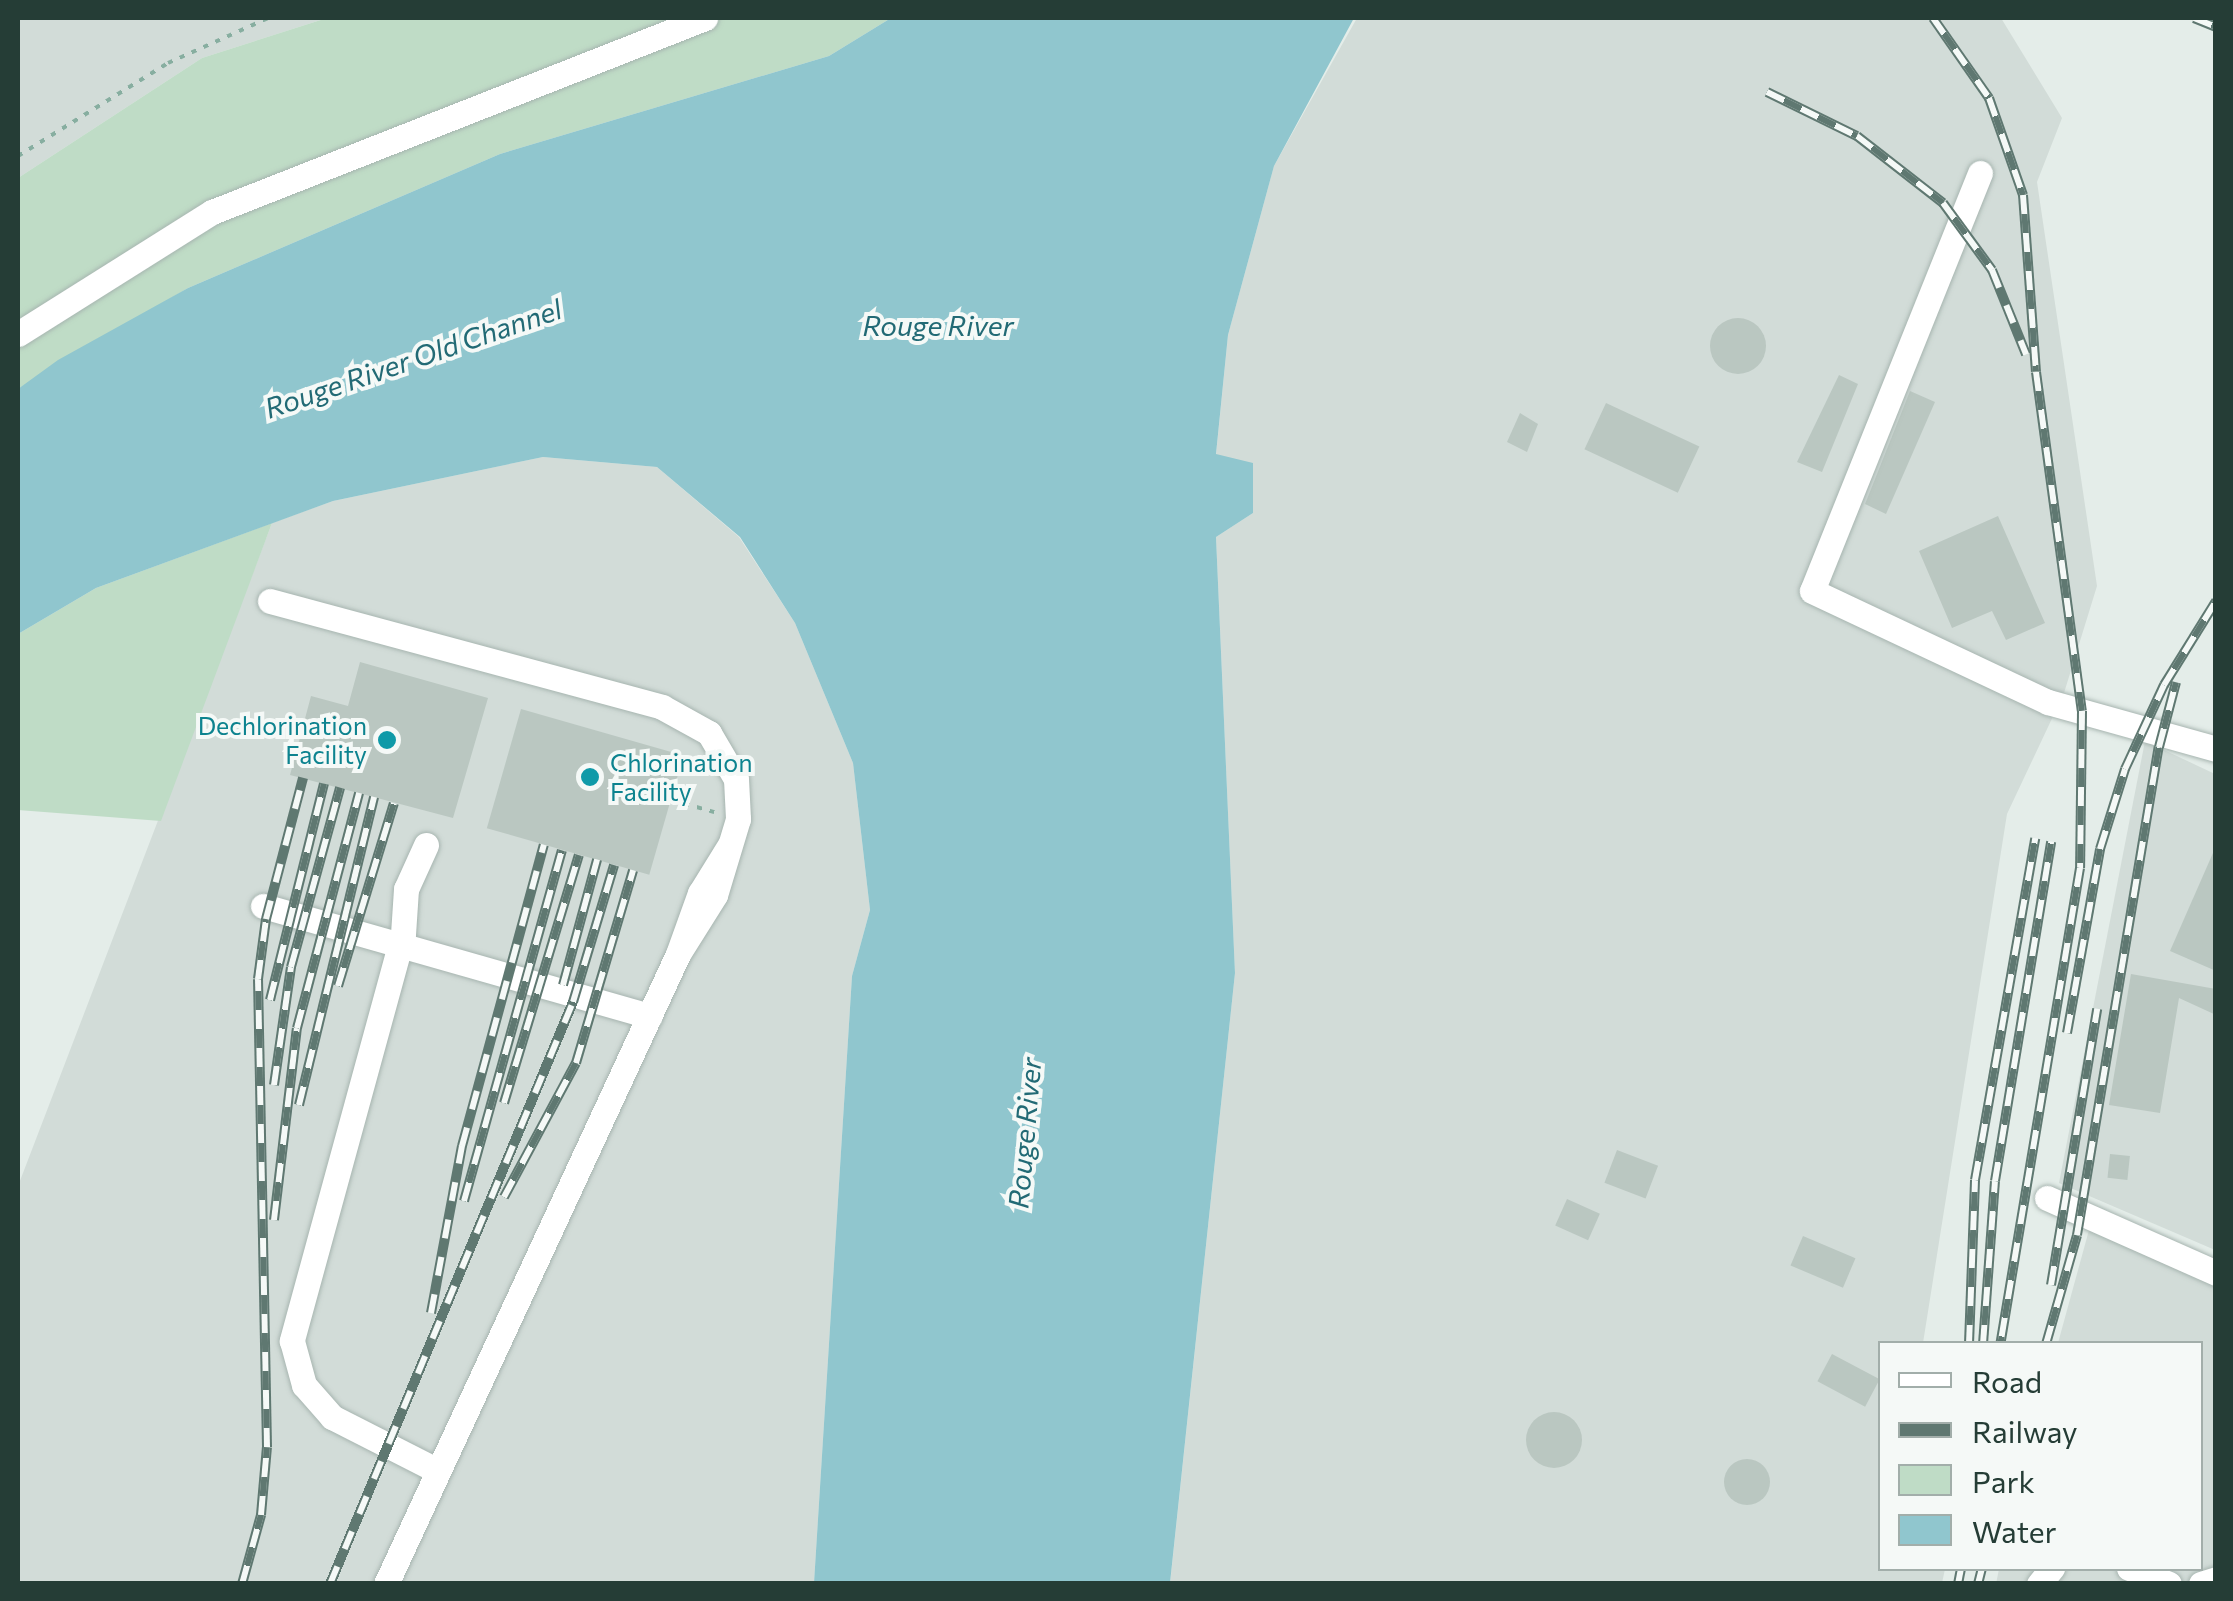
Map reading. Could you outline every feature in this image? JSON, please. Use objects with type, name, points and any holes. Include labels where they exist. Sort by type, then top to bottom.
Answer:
[{"type":"lane","points":[[18,334],[212,212],[705,18]]},
{"type":"lane","points":[[1980,172],[1812,591],[2048,702],[2216,749]]},
{"type":"lane","points":[[270,600],[676,712],[708,733],[731,764],[738,820],[729,846],[700,893],[650,1016],[386,1584]]},
{"type":"lane","points":[[263,906],[402,940],[650,1016]]},
{"type":"lane","points":[[402,940],[292,1341],[304,1385],[324,1409],[438,1471]]},
{"type":"lane","points":[[2047,1198],[2216,1274]]},
{"type":"lane","points":[[2137,1571],[2169,1584]]},
{"type":"lane","points":[[2201,1584],[2216,1579]]},
{"type":"path","points":[[18,156],[168,64],[268,18]]},
{"type":"path","points":[[672,800],[738,820]]},
{"type":"shaded area","points":[[18,18],[327,18],[202,58],[18,178]]},
{"type":"shaded area","points":[[1357,18],[2001,18],[2062,118],[2037,182],[2097,586],[2064,693],[2007,814],[1923,1341],[1878,1341],[1878,1571],[1945,1571],[1942,1583],[1170,1584],[1235,973],[1216,537],[1253,513],[1253,464],[1216,455],[1228,335],[1274,166]]},
{"type":"shaded area","points":[[543,457],[657,467],[739,537],[795,623],[853,763],[870,910],[852,976],[814,1583],[18,1583],[18,1186],[272,523],[333,501]]},
{"type":"shaded area","points":[[2145,741],[2215,774],[2215,1250],[2059,1183]]},
{"type":"shaded area","points":[[2089,1230],[2215,1285],[2215,1583],[1996,1584],[1999,1571],[2203,1571],[2203,1341],[2059,1341]]},
{"type":"green space","points":[[327,18],[891,18],[829,56],[500,154],[188,288],[18,389],[18,178],[202,58]]},
{"type":"green space","points":[[272,523],[161,821],[18,810],[18,634],[96,588]]},
{"type":"water","name":"Rouge River","points":[[891,18],[1354,18],[1274,166],[1228,335],[1216,454],[1253,463],[1253,513],[1216,537],[1235,973],[1170,1583],[814,1583],[852,976],[870,910],[853,763],[795,623],[740,537],[657,467],[543,457],[333,501],[96,588],[18,634],[18,389],[58,360],[188,288],[500,154],[829,56]]},
{"type":"building","points":[[1738,318],[1758,326],[1766,346],[1758,366],[1738,374],[1718,366],[1710,346],[1718,326]]},
{"type":"building","points":[[1839,375],[1858,384],[1822,472],[1797,462]]},
{"type":"building","points":[[1910,391],[1935,402],[1886,514],[1865,504]]},
{"type":"building","points":[[1606,403],[1699,447],[1678,493],[1584,449]]},
{"type":"building","points":[[1520,413],[1538,424],[1527,452],[1507,442]]},
{"type":"building","points":[[1998,516],[2045,623],[2006,640],[1992,611],[1952,628],[1919,551]]},
{"type":"building","name":"Dechlorination Facility","points":[[360,662],[488,698],[453,818],[290,775],[311,696],[348,706]]},
{"type":"building","name":"Chlorination Facility","points":[[521,709],[683,756],[649,875],[487,828]]},
{"type":"building","points":[[2216,846],[2216,971],[2170,951]]},
{"type":"building","points":[[2131,974],[2216,989],[2216,1015],[2179,998],[2160,1113],[2109,1105]]},
{"type":"building","points":[[1617,1150],[1658,1166],[1646,1198],[1604,1183]]},
{"type":"building","points":[[2110,1154],[2130,1156],[2127,1180],[2107,1178]]},
{"type":"building","points":[[1567,1199],[1600,1214],[1588,1240],[1555,1225]]},
{"type":"building","points":[[1803,1236],[1855,1258],[1843,1288],[1790,1265]]},
{"type":"building","points":[[1832,1354],[1878,1378],[1865,1407],[1817,1381]]},
{"type":"building","points":[[1554,1412],[1574,1420],[1582,1440],[1574,1460],[1554,1468],[1534,1460],[1526,1440],[1534,1420]]},
{"type":"building","points":[[1747,1459],[1763,1466],[1770,1482],[1763,1498],[1747,1505],[1731,1498],[1724,1482],[1731,1466]]},
{"type":"railway","points":[[1933,18],[1989,98],[2023,195],[2036,372],[2082,711],[2080,868],[2001,1341]]},
{"type":"railway","points":[[2194,18],[2216,27]]},
{"type":"railway","points":[[1767,92],[1857,136],[1943,203],[1992,270],[2026,354]]},
{"type":"railway","points":[[2067,1033],[2100,849],[2125,769],[2164,685],[2216,601]]},
{"type":"railway","points":[[2047,1341],[2077,1235],[2159,747],[2176,682]]},
{"type":"railway","points":[[242,1584],[261,1515],[267,1447],[258,979],[266,919],[303,778]]},
{"type":"railway","points":[[270,1000],[324,784]]},
{"type":"railway","points":[[274,1085],[291,967],[340,788]]},
{"type":"railway","points":[[274,1220],[297,1028],[359,793]]},
{"type":"railway","points":[[299,1105],[374,797]]},
{"type":"railway","points":[[338,986],[394,803]]},
{"type":"railway","points":[[1969,1341],[1975,1180],[2035,838]]},
{"type":"railway","points":[[1983,1341],[1995,1181],[2051,842]]},
{"type":"railway","points":[[431,1313],[462,1146],[544,845]]},
{"type":"railway","points":[[464,1201],[562,850]]},
{"type":"railway","points":[[504,1103],[579,855]]},
{"type":"railway","points":[[563,985],[597,860]]},
{"type":"railway","points":[[330,1584],[573,1002],[614,865]]},
{"type":"railway","points":[[504,1197],[576,1063],[633,870]]},
{"type":"railway","points":[[2051,1285],[2097,1009]]},
{"type":"railway","points":[[1958,1584],[1960,1571]]},
{"type":"railway","points":[[1978,1584],[1981,1571]]},
{"type":"place","name":"Dechlorination Facility","points":[[387,740]]},
{"type":"place","name":"Chlorination Facility","points":[[590,777]]},
{"type":"water label","name":"Rouge River Old Channel","points":[[413,358]]}]
